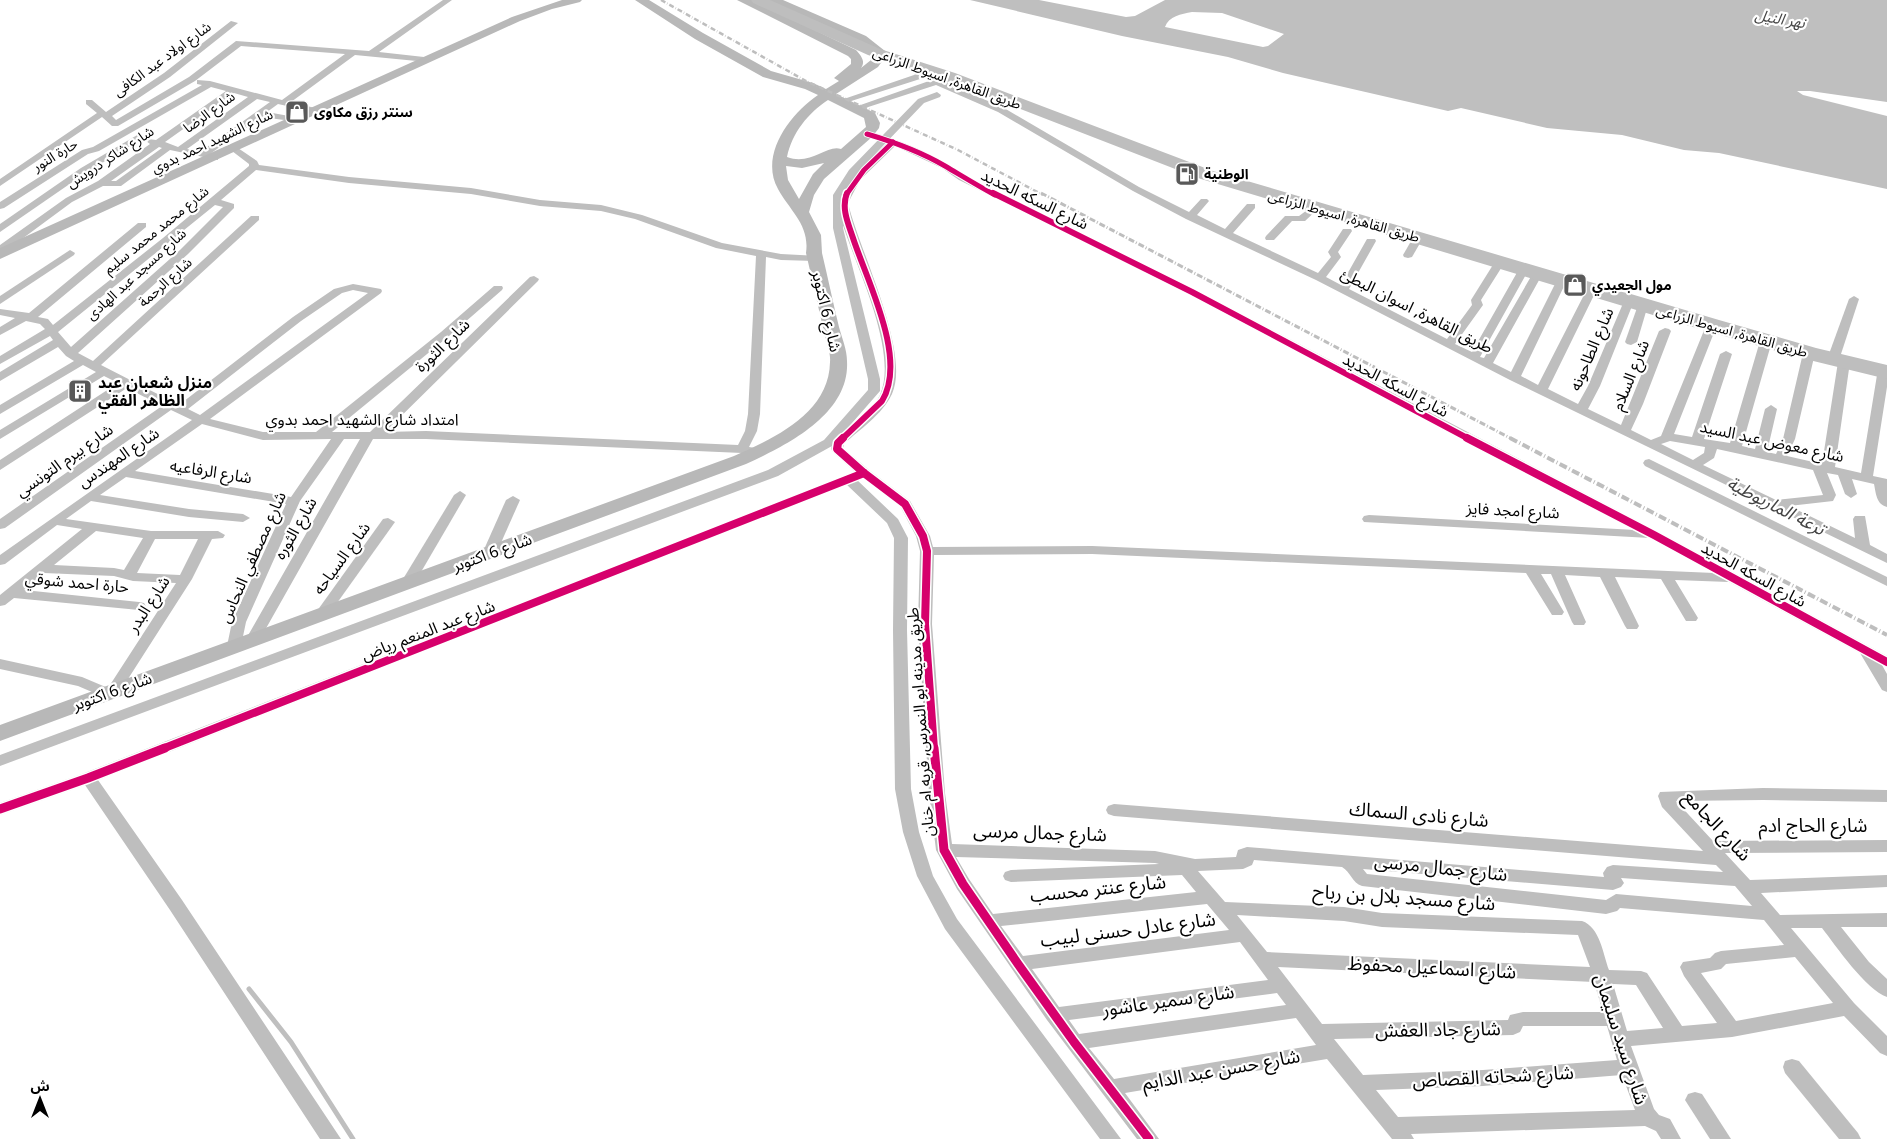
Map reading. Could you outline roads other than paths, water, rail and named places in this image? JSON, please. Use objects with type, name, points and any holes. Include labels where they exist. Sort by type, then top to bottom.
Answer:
[{"type":"highway","name":"طريق القاهرة, اسيوط الزراعى","points":[[758,0],[929,76],[963,81],[1182,166],[1314,208],[1711,325],[1809,353],[1844,360]]},
{"type":"highway","name":"طريق القاهرة, اسيوط الزراعى","points":[[787,0],[940,69],[1110,136],[1224,178],[1308,203],[1345,210],[1886,372]]},
{"type":"main road","name":"شارع الشهيد احمد بدوي","points":[[2,250],[209,156],[234,149],[521,17],[574,0]]},
{"type":"main road","points":[[627,0],[757,75],[816,93],[861,117],[864,121],[863,130],[823,160],[798,164],[780,159],[786,138],[798,113],[818,91],[857,65],[857,59],[848,50],[743,0]]},
{"type":"main road","points":[[641,0],[669,19],[772,76],[809,86],[856,108],[871,119],[871,136],[831,164],[818,177],[807,195],[803,211]]},
{"type":"main road","points":[[774,0],[862,39],[879,51],[874,64],[798,113],[782,126],[772,147],[769,161],[769,176],[773,189],[795,223],[802,240],[814,256]]},
{"type":"main road","points":[[669,19],[698,30],[778,71],[796,77],[825,78],[849,72]]},
{"type":"main road","name":"شارع 6 اكتوبر","points":[[0,733],[110,691],[489,554],[750,450],[778,442],[809,421],[830,397],[836,385],[839,373],[838,350],[814,256],[816,246],[810,225],[803,211],[782,184],[779,172],[780,159]]},
{"type":"street","points":[[441,0],[447,0]]},
{"type":"street","points":[[371,54],[447,0]]},
{"type":"street","name":"شارع اولاد عبد الكافى","points":[[0,183],[167,75],[234,23]]},
{"type":"street","points":[[116,124],[192,80],[240,43],[424,60]]},
{"type":"street","points":[[89,102],[127,132],[179,150],[209,156],[260,114],[281,102],[353,52]]},
{"type":"street","points":[[842,101],[929,76]]},
{"type":"street","points":[[856,108],[875,103],[929,76]]},
{"type":"street","name":"طريق القاهرة, اسوان البطئ","points":[[929,76],[1001,110],[1136,189],[1190,217],[1320,278],[1514,378],[1887,559]]},
{"type":"street","points":[[192,80],[316,111]]},
{"type":"street","name":"حارة النور","points":[[0,206],[84,152],[96,149],[210,84]]},
{"type":"street","name":"شارع شاكر درويش","points":[[2,250],[77,195],[101,183],[233,90]]},
{"type":"street","name":"شارع الرضا","points":[[179,150],[255,96]]},
{"type":"street","points":[[260,114],[297,120]]},
{"type":"street","name":"شارع السكه الحديد","points":[[871,136],[890,141],[945,166],[962,178],[1192,292],[1654,535],[1887,662]]},
{"type":"street","points":[[0,228],[84,170],[140,137]]},
{"type":"street","name":"طريق مدينه ابو النمرس, قريه ام خنان","points":[[890,141],[853,184],[845,195],[843,203],[886,338],[892,370],[891,381],[883,398],[837,445],[838,451],[904,504],[924,536],[927,551],[925,624],[937,793],[944,850],[988,921],[1054,1015],[1150,1139]]},
{"type":"street","points":[[101,183],[118,184],[169,147]]},
{"type":"street","points":[[234,149],[254,163],[254,167],[336,178],[471,190],[540,203],[601,208],[638,217],[720,246],[781,257],[814,256]]},
{"type":"street","name":"شارع محمد محمد سليم","points":[[54,334],[254,167]]},
{"type":"street","name":"شارع مسجد عبد الهادى","points":[[70,354],[184,252],[230,206],[213,201]]},
{"type":"street","points":[[1190,217],[1204,202]]},
{"type":"street","points":[[1226,235],[1251,206]]},
{"type":"street","points":[[1270,238],[1289,219],[1301,219],[1314,208]]},
{"type":"street","name":"شارع الرحمة","points":[[93,367],[255,218]]},
{"type":"street","points":[[0,332],[28,317],[142,226]]},
{"type":"street","points":[[1320,278],[1336,257],[1333,252],[1347,231]]},
{"type":"street","points":[[1408,255],[1418,238]]},
{"type":"street","points":[[1343,290],[1371,241]]},
{"type":"street","points":[[0,301],[70,253]]},
{"type":"street","points":[[750,450],[754,414],[761,254]]},
{"type":"street","points":[[1448,345],[1478,305],[1476,300],[1500,262]]},
{"type":"street","points":[[1474,358],[1531,271]]},
{"type":"street","points":[[1486,364],[1531,271]]},
{"type":"street","name":"شارع الثورة","points":[[371,435],[534,279]]},
{"type":"street","points":[[1514,378],[1562,280]]},
{"type":"street","name":"شارع بيرم التونسي","points":[[0,525],[175,407],[338,291],[353,287],[376,290],[376,293]]},
{"type":"street","points":[[319,436],[445,334],[498,288]]},
{"type":"street","points":[[1541,391],[1592,289]]},
{"type":"street","name":"شارع المهندس","points":[[0,561],[122,473],[202,420],[376,293]]},
{"type":"street","points":[[1775,504],[1828,498],[1830,495],[1823,468],[1854,299]]},
{"type":"street","points":[[1631,342],[1636,303]]},
{"type":"street","name":"شارع الطاحونه","points":[[1581,410],[1636,303]]},
{"type":"street","name":"امتداد شارع الشهيد احمد بدوي","points":[[0,312],[44,321],[70,354],[202,420],[262,436],[371,435],[500,438],[750,450]]},
{"type":"street","points":[[1651,444],[1667,437],[1711,325]]},
{"type":"street","name":"شارع السلام","points":[[1624,431],[1637,404],[1665,331]]},
{"type":"street","points":[[0,361],[54,334]]},
{"type":"street","points":[[0,378],[54,334]]},
{"type":"street","points":[[1735,448],[1766,341]]},
{"type":"street","points":[[1780,458],[1789,439],[1809,353]]},
{"type":"street","points":[[1697,442],[1726,354]]},
{"type":"street","points":[[0,410],[93,367]]},
{"type":"street","points":[[0,435],[93,367]]},
{"type":"street","points":[[1866,479],[1886,372]]},
{"type":"street","points":[[0,466],[126,383]]},
{"type":"street","points":[[1760,454],[1771,409]]},
{"type":"street","name":"شارع الثوره","points":[[253,639],[371,435]]},
{"type":"street","name":"شارع مصطفي النحاس","points":[[234,646],[239,622],[294,501],[340,436]]},
{"type":"street","name":"شارع معوض عبد السيد","points":[[1667,437],[1735,448],[1884,483]]},
{"type":"street","points":[[1694,465],[1710,455],[1712,445]]},
{"type":"street","name":"شارع الرفاعيه","points":[[122,473],[294,501]]},
{"type":"street","name":"شارع عبد المنعم رياض","points":[[0,809],[88,778],[864,473]]},
{"type":"street","points":[[1843,473],[1851,494]]},
{"type":"street","name":"طريق مدينه ابو النمرس, قريه ام خنان","points":[[848,479],[893,522],[901,538],[900,630],[903,789],[911,832],[925,876],[952,924],[1110,1139]]},
{"type":"street","points":[[1884,483],[1883,498],[1887,503]]},
{"type":"street","points":[[407,584],[460,495]]},
{"type":"street","points":[[89,497],[189,513],[243,518]]},
{"type":"street","points":[[489,554],[513,500]]},
{"type":"street","name":"شارع امجد فايز","points":[[1369,519],[1654,535]]},
{"type":"street","points":[[1860,519],[1863,547]]},
{"type":"street","points":[[54,521],[151,535],[128,576]]},
{"type":"street","name":"شارع السياحه","points":[[322,614],[388,522]]},
{"type":"street","points":[[5,598],[93,527]]},
{"type":"street","name":"شارع البدر","points":[[110,691],[212,535],[151,535]]},
{"type":"street","points":[[927,551],[1092,550],[1732,578]]},
{"type":"street","points":[[42,568],[114,572],[128,576],[185,579]]},
{"type":"street","points":[[1530,568],[1557,612]]},
{"type":"street","points":[[1555,569],[1578,622]]},
{"type":"street","points":[[1605,572],[1632,626]]},
{"type":"street","points":[[1665,575],[1691,618]]},
{"type":"street","name":"حارة احمد شوقي","points":[[5,598],[139,606]]},
{"type":"street","points":[[1866,651],[1887,687]]},
{"type":"street","points":[[0,664],[82,682],[110,691]]},
{"type":"street","points":[[88,778],[176,905],[331,1139]]},
{"type":"street","name":"شارع الجامع","points":[[1887,796],[1763,794],[1666,796],[1668,803],[1744,884],[1848,1008],[1887,1048]]},
{"type":"street","name":"شارع نادى السماك","points":[[1114,810],[1716,853]]},
{"type":"street","name":"شارع الحاج ادم","points":[[1716,853],[1887,846]]},
{"type":"street","name":"شارع جمال مرسى","points":[[944,850],[1155,857],[1184,866],[1243,863],[1246,861],[1244,854],[1247,853],[1346,861],[1352,865],[1362,880],[1606,907],[1611,906],[1616,901],[1827,922],[1887,920]]},
{"type":"street","points":[[1346,861],[1614,884],[1611,873],[1613,871],[1744,884],[1887,882]]},
{"type":"street","points":[[1011,876],[1184,866],[1263,959],[1317,1032],[1399,1133],[1648,1118]]},
{"type":"street","name":"شارع عنتر محسب","points":[[988,921],[1217,903]]},
{"type":"street","name":"شارع مسجد بلال بن رباح","points":[[1217,903],[1344,914],[1382,920],[1584,930]]},
{"type":"street","points":[[1827,922],[1863,967],[1887,990]]},
{"type":"street","name":"شارع سيد سليمان","points":[[1584,930],[1602,976],[1628,1067],[1648,1118],[1663,1125],[1671,1139]]},
{"type":"street","name":"شارع عادل حسنى لبيب","points":[[1018,964],[1244,936]]},
{"type":"street","points":[[1732,1028],[1689,967],[1715,964],[1721,958],[1800,950]]},
{"type":"street","name":"شارع اسماعيل محفوظ","points":[[1263,959],[1641,978],[1677,1034]]},
{"type":"street","name":"شارع سمير عاشور","points":[[1054,1015],[1282,985]]},
{"type":"street","points":[[1620,1039],[1732,1028],[1848,1008]]},
{"type":"street","points":[[1074,1042],[1301,1010]]},
{"type":"street","name":"شارع جاد العفش","points":[[1317,1032],[1513,1027],[1518,1020],[1523,1019],[1614,1018]]},
{"type":"street","name":"شارع حسن عبد الدايم","points":[[1110,1088],[1332,1050]]},
{"type":"street","name":"شارع شحاته القصاص","points":[[1359,1083],[1492,1078],[1628,1067]]},
{"type":"street","points":[[1792,1067],[1851,1139]]},
{"type":"street","points":[[1694,1100],[1721,1139]]},
{"type":"water","name":"نهر النيل","points":[[970,0],[1039,0],[1126,17],[1135,16],[1165,0],[1887,0],[1887,102],[1810,91],[1797,91],[1803,95],[1887,116],[1887,189],[1719,153],[1684,150],[1622,135],[1547,128],[1461,108],[1448,111],[1283,73],[1228,57],[1122,36]],"holes":[[[1192,12],[1222,13],[1284,34],[1268,46],[1263,47],[1165,27],[1172,18]]]},
{"type":"waterway","points":[[0,761],[773,473],[828,443],[874,391],[874,379],[838,228],[838,195],[852,172],[921,101],[937,95]]},
{"type":"waterway","name":"ترعة الماريوطية","points":[[1649,463],[1887,582]]},
{"type":"waterway","points":[[249,989],[291,1042],[353,1139]]},
{"type":"railway","points":[[661,0],[806,81],[958,150],[1043,195]]},
{"type":"railway","points":[[1041,193],[1512,439]]},
{"type":"railway","points":[[1510,438],[1887,635]]},
{"type":"place","name":"سنتر رزق مكاوى","points":[[297,112]]},
{"type":"place","name":"الوطنية","points":[[1187,174]]},
{"type":"place","name":"مول الجعيدي","points":[[1575,285]]},
{"type":"place","name":"منزل شعبان عبد الظاهر الفقي","points":[[80,391]]}]
